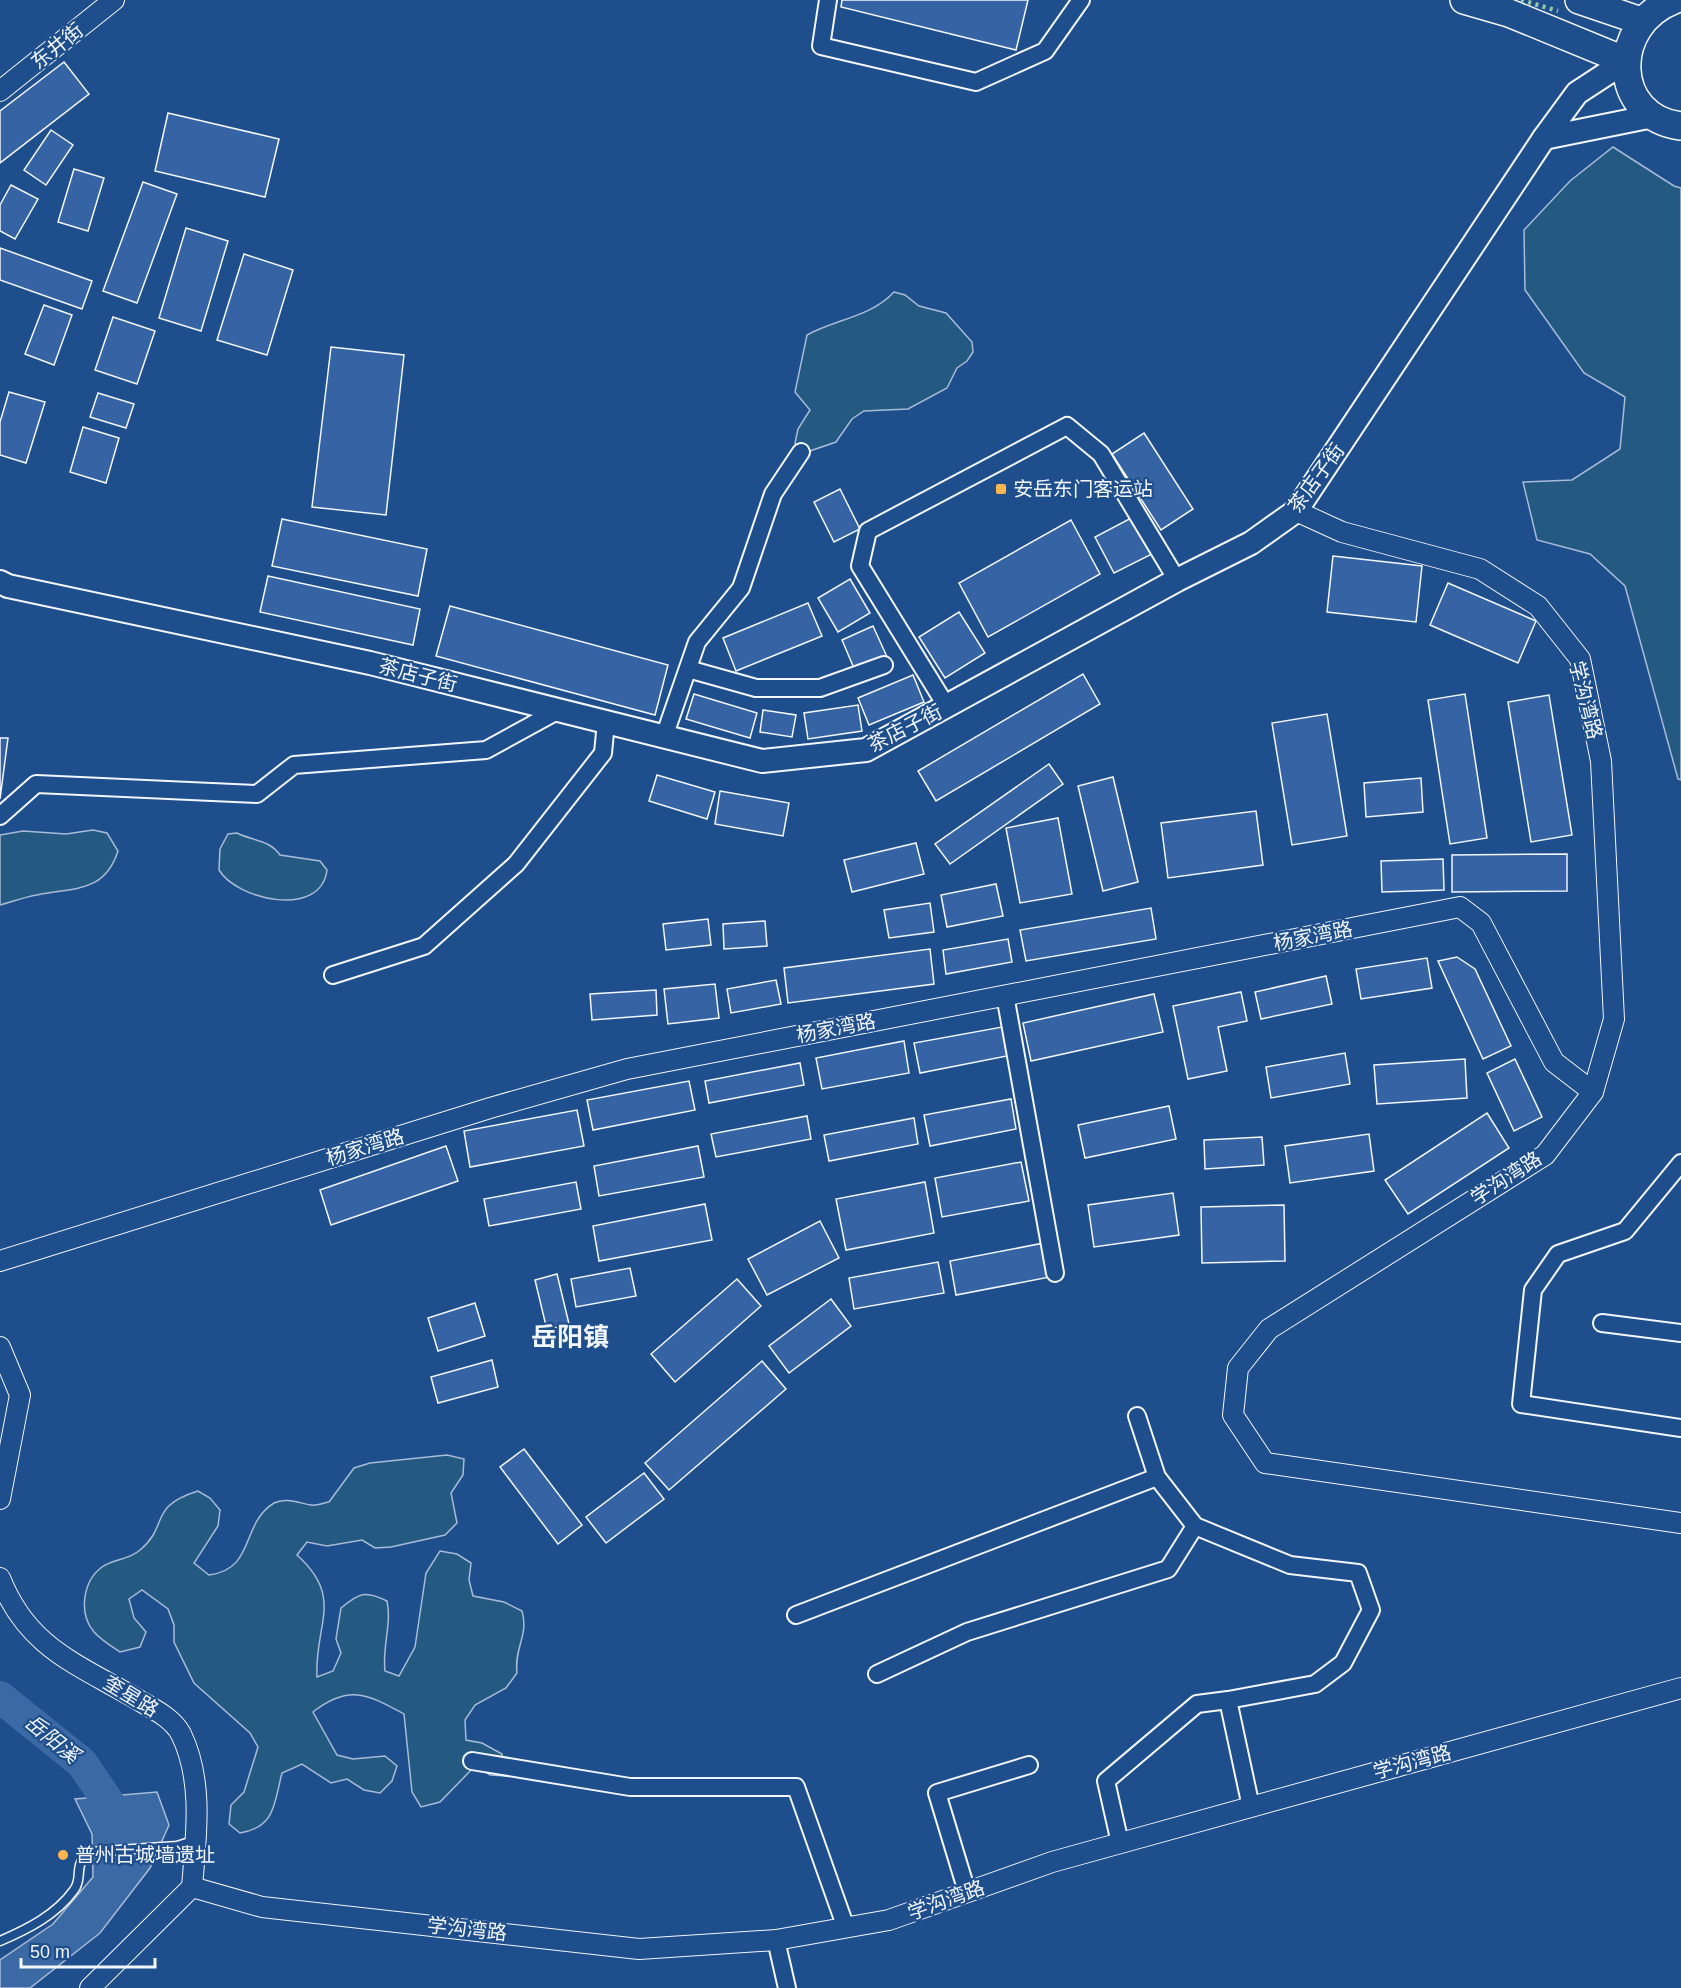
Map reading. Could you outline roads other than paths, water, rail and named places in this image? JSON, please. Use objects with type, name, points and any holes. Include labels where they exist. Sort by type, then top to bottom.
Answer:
[{"type":"highway","points":[[1464,0],[1509,13],[1626,61]]},
{"type":"highway","points":[[1579,0],[1657,7]]},
{"type":"highway","points":[[1657,7],[1631,39],[1626,61],[1629,82],[1638,101],[1653,116],[1672,125],[1681,126]]},
{"type":"main road","name":"茶店子街","points":[[0,582],[8,586],[370,663],[762,761],[866,750],[1177,580],[1251,543],[1296,511],[1544,138],[1577,93],[1626,61]]},
{"type":"main road","points":[[1544,138],[1653,116]]},
{"type":"street","name":"东井街","points":[[0,91],[114,0]]},
{"type":"street","points":[[828,0],[821,46],[976,82],[1045,51],[1081,0]]},
{"type":"street","points":[[946,707],[860,566],[868,531],[1067,426],[1101,454],[1177,580]]},
{"type":"street","points":[[664,737],[697,642],[741,588],[773,494],[801,452]]},
{"type":"street","name":"学沟湾路","points":[[1296,511],[1342,532],[1480,569],[1538,606],[1580,659],[1601,760],[1614,1019],[1593,1092],[1545,1155],[1269,1329],[1238,1368],[1233,1415],[1264,1463],[1681,1523]]},
{"type":"street","points":[[688,669],[756,688],[820,688],[884,665]]},
{"type":"street","points":[[0,816],[36,784],[257,794],[294,765],[486,750],[559,710]]},
{"type":"street","points":[[333,975],[424,946],[516,864],[603,753],[606,722]]},
{"type":"street","name":"杨家湾路","points":[[0,1261],[490,1108],[627,1069],[1461,907],[1481,923],[1554,1062],[1593,1092]]},
{"type":"street","points":[[1005,995],[1055,1274]]},
{"type":"street","points":[[1681,1165],[1624,1231],[1558,1254],[1533,1290],[1521,1404],[1681,1428]]},
{"type":"street","points":[[1602,1323],[1681,1333]]},
{"type":"street","points":[[0,1347],[20,1395],[0,1499]]},
{"type":"street","points":[[1120,1843],[1106,1781],[1197,1704],[1315,1684],[1343,1663],[1371,1610],[1358,1573],[1290,1565],[1195,1526],[1157,1478],[1137,1416]]},
{"type":"street","points":[[796,1615],[1157,1478]]},
{"type":"street","points":[[877,1674],[967,1632],[1168,1569],[1195,1526]]},
{"type":"street","name":"奎星路","points":[[0,1578],[11,1605],[46,1647],[164,1715],[180,1732],[189,1754],[197,1796],[186,1843],[192,1887]]},
{"type":"street","name":"学沟湾路","points":[[192,1887],[262,1907],[639,1949],[776,1940],[890,1920],[1052,1862],[1681,1688]]},
{"type":"street","points":[[1228,1700],[1251,1807]]},
{"type":"street","points":[[472,1761],[630,1787],[796,1787],[846,1928]]},
{"type":"street","points":[[967,1893],[937,1793],[1029,1765]]},
{"type":"street","points":[[90,1988],[192,1887]]},
{"type":"street","points":[[776,1940],[787,1988]]},
{"type":"lane","points":[[0,1941],[39,1923],[76,1888],[80,1861],[89,1852],[186,1843]]},
{"type":"waterway","name":"岳阳溪","points":[[0,1697],[82,1763],[119,1818],[117,1833]]},
{"type":"place","name":"安岳东门客运站","points":[[1001,489]]},
{"type":"place","name":"普州古城墙遗址","points":[[63,1855]]},
{"type":"district","name":"岳阳镇","points":[[570,1337]]}]
